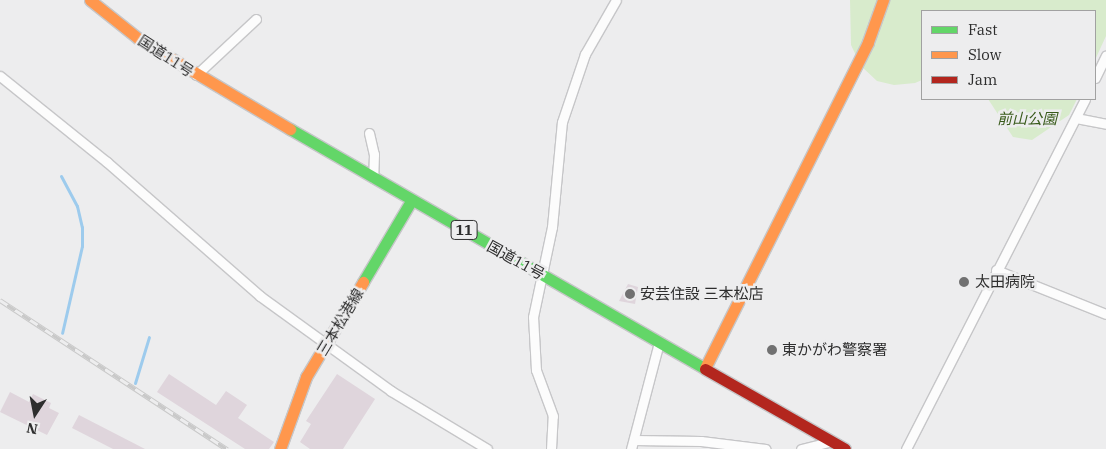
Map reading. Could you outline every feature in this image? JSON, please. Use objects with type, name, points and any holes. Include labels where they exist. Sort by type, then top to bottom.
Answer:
[{"type":"main road","name":"国道11号","points":[[90,0],[139,39],[196,75],[411,201],[845,449]]},
{"type":"main road","points":[[705,368],[868,42],[884,0]]},
{"type":"main road","name":"三本松港線","points":[[280,449],[306,377],[327,346],[411,201]]},
{"type":"street","points":[[551,449],[553,416],[539,383],[534,354],[533,316],[545,276],[562,122],[584,54],[616,0]]},
{"type":"street","points":[[196,75],[256,19]]},
{"type":"street","points":[[1096,76],[1106,55]]},
{"type":"street","points":[[0,76],[107,162],[260,296],[327,346],[446,428],[486,449]]},
{"type":"street","points":[[906,449],[1085,100]]},
{"type":"street","points":[[1076,118],[1106,124]]},
{"type":"street","points":[[369,133],[374,154],[373,178]]},
{"type":"street","points":[[996,270],[1106,314]]},
{"type":"street","points":[[659,342],[632,445],[701,441],[766,449]]},
{"type":"street","points":[[801,449],[832,441]]},
{"type":"green space","points":[[850,0],[1106,0],[1106,36],[1096,58],[1096,10],[921,10],[921,80],[915,83],[894,85],[877,81],[861,66],[851,45]]},
{"type":"green space","name":"前山公園","points":[[989,100],[1076,100],[1069,115],[1032,140],[1013,137]]},
{"type":"building","name":"安芸住設 三本松店","points":[[628,284],[638,287],[635,304],[619,301]]},
{"type":"building","points":[[169,374],[216,405],[226,391],[247,405],[238,418],[274,442],[269,449],[245,449],[157,392]]},
{"type":"building","points":[[337,374],[375,399],[343,449],[310,449],[300,442],[311,424],[306,421]]},
{"type":"building","points":[[10,392],[29,402],[33,394],[51,403],[49,408],[59,413],[47,435],[0,412]]},
{"type":"building","points":[[79,415],[145,449],[113,449],[72,428]]},
{"type":"waterway","points":[[61,176],[77,206],[82,227],[82,246],[62,333]]},
{"type":"waterway","points":[[135,383],[149,337]]},
{"type":"railway","points":[[0,300],[227,449]]},
{"type":"traffic: fast","points":[[290,129],[705,369]]},
{"type":"traffic: fast","points":[[363,282],[411,201]]},
{"type":"traffic: slow","points":[[90,0],[139,39],[290,129]]},
{"type":"traffic: slow","points":[[705,368],[868,42],[883,0]]},
{"type":"traffic: slow","points":[[280,449],[306,377],[363,282]]},
{"type":"traffic: jam","points":[[705,369],[845,449]]},
{"type":"place","name":"太田病院","points":[[964,282]]},
{"type":"place","name":"安芸住設 三本松店","points":[[630,294]]},
{"type":"place","name":"東かがわ警察署","points":[[772,350]]}]
